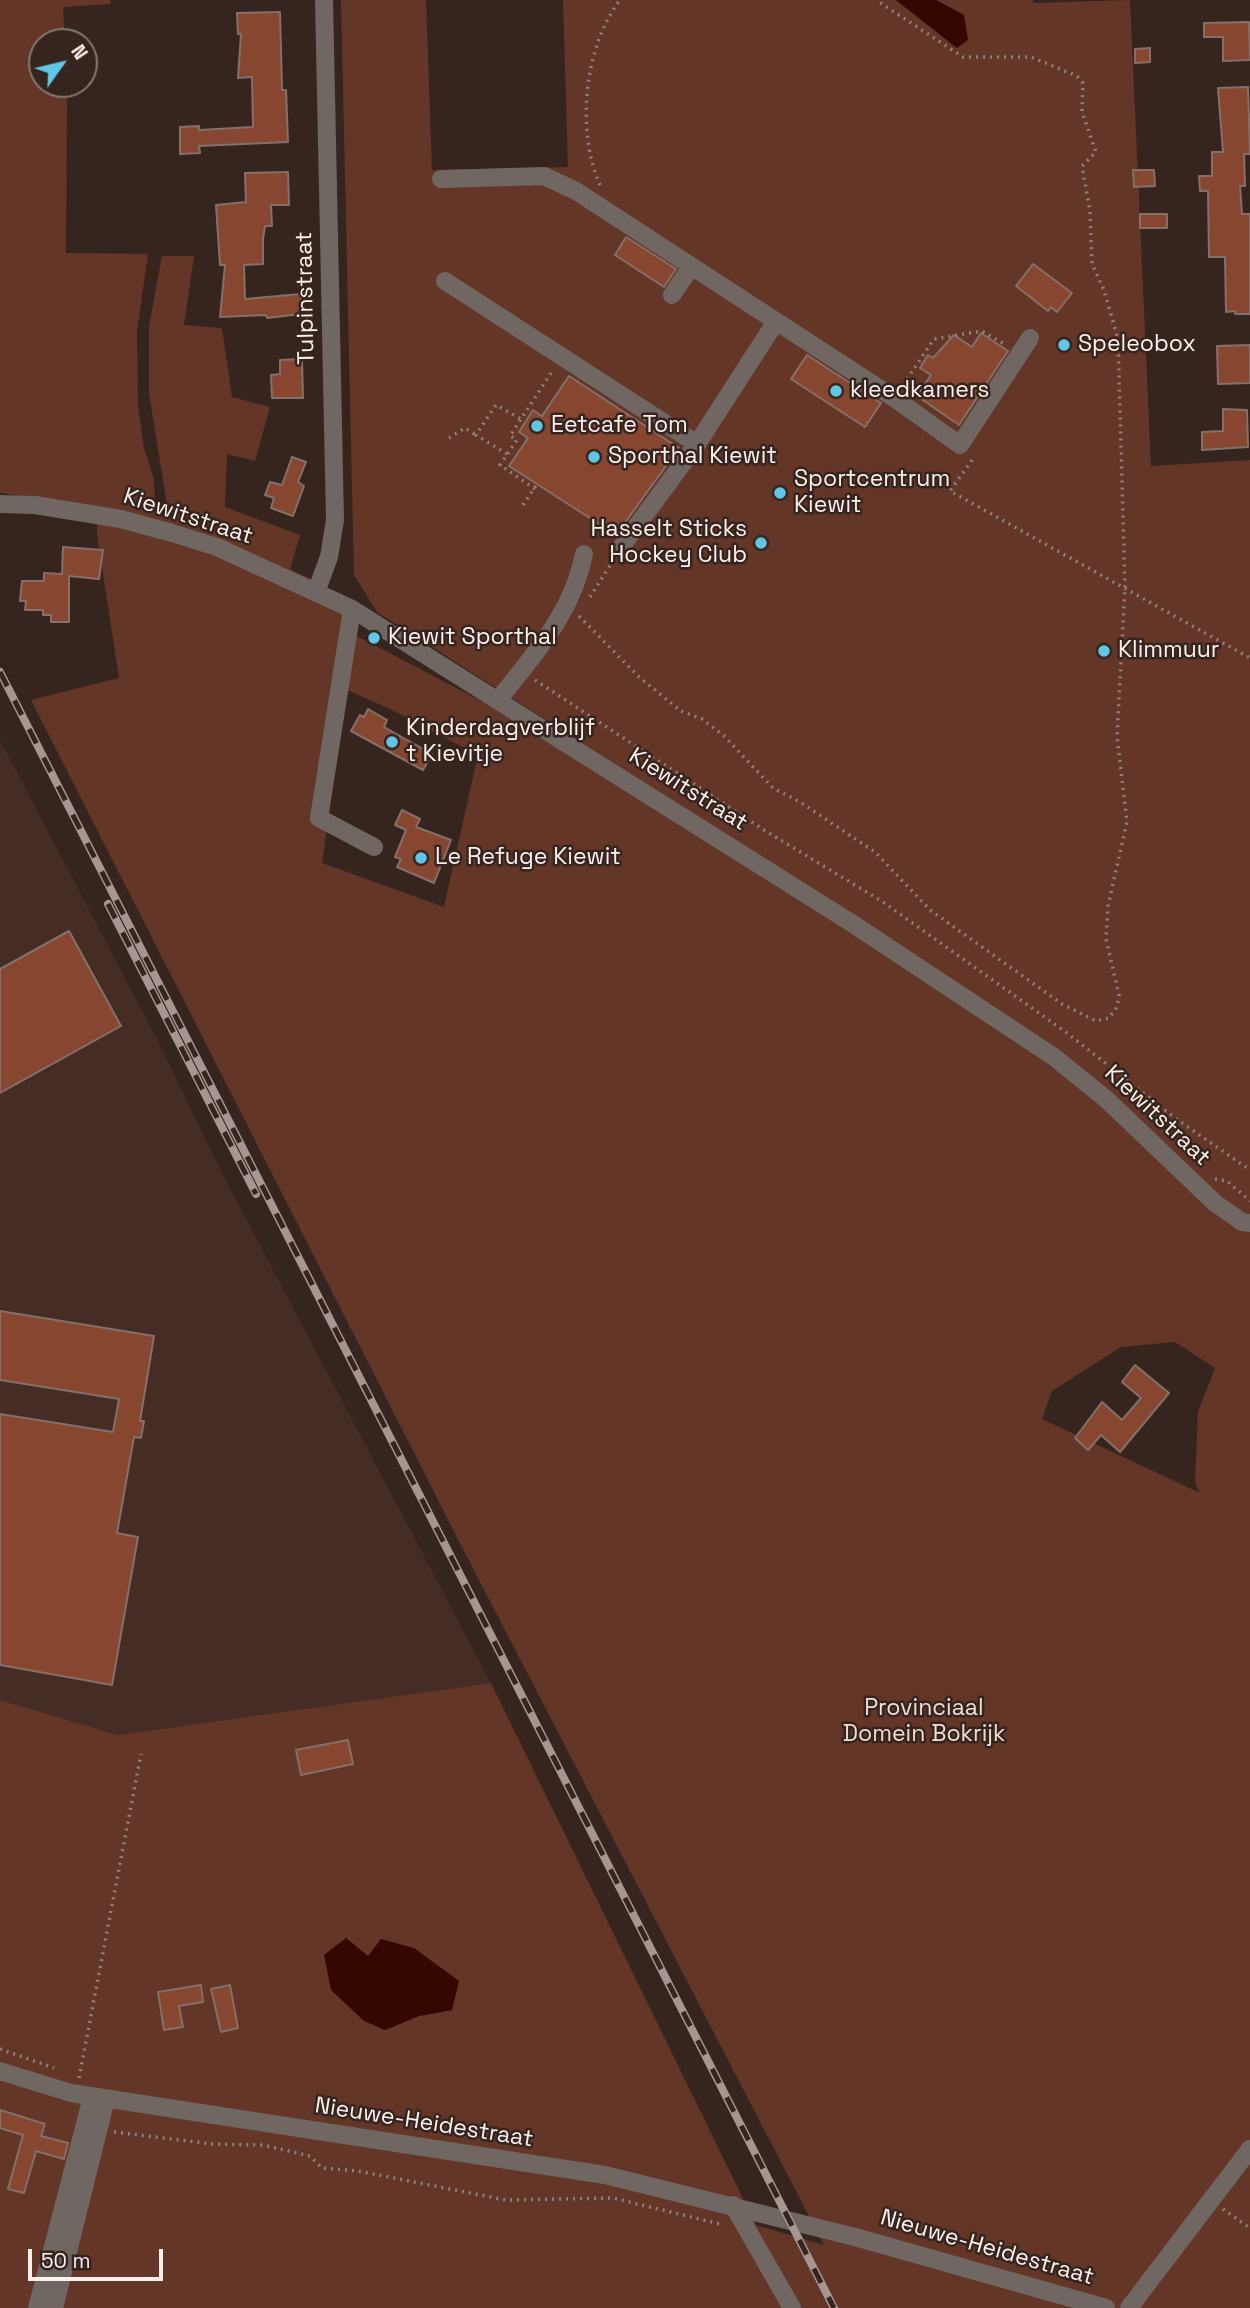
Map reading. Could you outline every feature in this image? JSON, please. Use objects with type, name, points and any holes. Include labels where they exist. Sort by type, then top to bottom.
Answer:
[{"type":"street","name":"Tulpinstraat","points":[[316,592],[329,557],[335,520],[324,0]]},
{"type":"street","points":[[441,178],[544,176],[576,191],[894,398],[960,445],[1030,338]]},
{"type":"street","points":[[672,295],[691,267]]},
{"type":"street","points":[[445,281],[696,444]]},
{"type":"street","points":[[622,546],[696,444],[775,323]]},
{"type":"street","name":"Kiewitstraat","points":[[0,504],[35,505],[121,519],[172,533],[217,547],[352,609],[850,922],[1054,1057],[1106,1099],[1229,1214],[1250,1223]]},
{"type":"street","points":[[499,699],[558,624],[579,583],[584,554]]},
{"type":"street","points":[[352,609],[319,818],[374,847]]},
{"type":"street","name":"Nieuwe-Heidestraat","points":[[0,2071],[91,2096],[605,2175],[733,2205],[1106,2308]]},
{"type":"street","points":[[54,2308],[98,2130],[91,2096]]},
{"type":"street","points":[[37,2308],[91,2096]]},
{"type":"street","points":[[1129,2308],[1250,2149]]},
{"type":"street","points":[[733,2205],[792,2308]]},
{"type":"path","points":[[606,193],[599,183],[592,161],[588,107],[599,36],[620,0]]},
{"type":"path","points":[[622,546],[579,618],[639,677],[681,711],[702,719],[724,736],[773,788],[800,802],[875,852],[930,910],[1062,1004],[1096,1021],[1109,1018],[1119,995],[1106,939],[1111,889],[1127,821],[1116,736],[1125,587],[1118,339],[1104,290],[1091,264],[1090,211],[1082,166],[1096,152],[1082,112],[1083,83],[1077,76],[1031,58],[963,57],[876,0]]},
{"type":"path","points":[[894,398],[934,339],[982,331],[1020,353]]},
{"type":"path","points":[[523,505],[536,486],[500,465],[517,440],[510,436],[562,357]]},
{"type":"path","points":[[476,435],[496,405],[521,419]]},
{"type":"path","points":[[449,438],[465,428],[506,454]]},
{"type":"path","points":[[960,445],[975,455],[950,491],[1250,658]]},
{"type":"path","points":[[521,671],[764,830],[883,902],[1067,1033],[1175,1118],[1250,1170]]},
{"type":"path","points":[[1202,1191],[1221,1178],[1250,1201]]},
{"type":"path","points":[[91,2096],[141,1754]]},
{"type":"path","points":[[98,2130],[213,2144],[263,2145],[310,2156],[323,2168],[358,2171],[506,2200],[613,2198],[745,2230]]},
{"type":"path","points":[[1212,2202],[1250,2228]]},
{"type":"shaded area","points":[[896,0],[936,0],[964,15],[968,40],[957,48]]},
{"type":"shaded area","points":[[0,740],[157,1039],[222,1173],[491,1683],[118,1735],[0,1700]]},
{"type":"shaded area","points":[[346,1938],[368,1956],[381,1939],[414,1948],[459,1981],[452,2010],[419,2016],[385,2030],[364,2021],[331,1990],[324,1955]]},
{"type":"green space","name":"Provinciaal Domein Bokrijk","points":[[0,0],[110,0],[111,4],[63,7],[64,28],[28,28],[28,98],[67,98],[66,253],[148,254],[137,331],[138,406],[144,448],[154,479],[155,515],[169,517],[149,393],[149,326],[162,256],[194,256],[184,325],[222,328],[232,397],[270,407],[255,461],[227,454],[225,507],[300,535],[290,569],[315,581],[329,593],[355,635],[506,714],[836,905],[377,612],[354,575],[341,0],[426,0],[432,170],[568,167],[563,0],[896,0],[957,48],[964,15],[936,0],[1033,0],[1033,3],[1130,0],[1151,466],[1250,460],[1250,2308],[0,2308],[0,1700],[118,1735],[491,1683],[756,2225],[824,2245],[466,1555],[31,700],[119,678],[97,534],[98,507],[0,493]],"holes":[[[347,690],[478,755],[444,907],[322,863]],[[1175,1342],[1215,1368],[1198,1412],[1195,1483],[1200,1493],[1042,1419],[1052,1391],[1121,1347]],[[346,1938],[368,1956],[414,1948],[434,1964],[452,2010],[419,2016],[385,2030]]]},
{"type":"building","points":[[280,12],[282,90],[286,90],[288,142],[199,146],[200,153],[180,154],[180,127],[199,126],[199,130],[253,127],[252,77],[238,78],[241,34],[238,34],[237,13]]},
{"type":"building","points":[[1249,22],[1250,60],[1223,61],[1223,37],[1204,37],[1204,23]]},
{"type":"building","points":[[1150,48],[1150,62],[1135,63],[1135,49]]},
{"type":"building","points":[[1248,87],[1250,154],[1244,154],[1245,186],[1240,186],[1242,214],[1250,214],[1250,314],[1235,314],[1235,311],[1226,312],[1225,257],[1209,257],[1208,191],[1200,191],[1199,176],[1212,176],[1212,152],[1223,152],[1218,88]]},
{"type":"building","points":[[1133,170],[1154,170],[1155,186],[1134,187]]},
{"type":"building","points":[[288,172],[289,205],[271,205],[272,226],[265,226],[263,264],[244,265],[245,299],[301,294],[301,314],[267,318],[266,315],[220,317],[225,265],[220,265],[216,205],[246,202],[245,173]]},
{"type":"building","points":[[1140,214],[1167,214],[1167,228],[1140,228]]},
{"type":"building","points":[[626,237],[676,269],[664,287],[615,255]]},
{"type":"building","points":[[1033,264],[1072,293],[1057,312],[1051,307],[1048,311],[1016,286]]},
{"type":"building","name":"Sportcentrum Kiewit","points":[[981,333],[1008,351],[959,425],[917,396],[931,375],[920,368],[928,355],[933,358],[954,335],[972,347]]},
{"type":"building","points":[[1250,345],[1250,383],[1218,384],[1217,346]]},
{"type":"building","name":"kleedkamers","points":[[807,355],[881,403],[865,427],[791,379]]},
{"type":"building","points":[[302,359],[303,398],[272,398],[271,375],[280,374],[280,360]]},
{"type":"building","name":"Sporthal Kiewit","points":[[569,376],[679,448],[616,535],[509,466],[528,438],[519,432],[533,410],[542,416]]},
{"type":"building","points":[[1223,409],[1247,410],[1248,447],[1202,450],[1202,432],[1223,431]]},
{"type":"building","points":[[292,457],[306,462],[298,482],[304,486],[293,516],[271,508],[274,498],[265,495],[270,482],[282,485]]},
{"type":"building","points":[[63,547],[103,550],[99,579],[69,576],[69,622],[51,622],[51,615],[43,615],[43,610],[25,610],[26,601],[20,601],[22,581],[44,581],[44,573],[62,574]]},
{"type":"building","name":"Kinderdagverblijf t Kievitje","points":[[368,709],[387,720],[384,727],[432,754],[423,770],[351,731],[360,715],[364,717]]},
{"type":"building","name":"Le Refuge Kiewit","points":[[402,810],[420,819],[416,827],[451,840],[434,883],[397,867],[401,859],[395,857],[406,830],[395,825]]},
{"type":"building","points":[[69,931],[121,1026],[0,1093],[0,969]]},
{"type":"building","points":[[0,1311],[154,1336],[140,1421],[144,1421],[141,1438],[134,1437],[117,1533],[138,1537],[112,1685],[0,1665],[0,1414],[113,1432],[119,1399],[0,1380]]},
{"type":"building","points":[[1135,1365],[1169,1393],[1120,1452],[1101,1435],[1088,1450],[1075,1438],[1102,1402],[1122,1420],[1141,1398],[1122,1382]]},
{"type":"building","points":[[348,1740],[353,1764],[301,1775],[296,1750]]},
{"type":"building","points":[[201,1985],[203,2002],[179,2006],[183,2027],[164,2030],[158,1992]]},
{"type":"building","points":[[230,1985],[238,2028],[221,2032],[211,1989]]},
{"type":"building","points":[[0,2110],[45,2124],[41,2136],[68,2143],[64,2159],[36,2151],[24,2193],[8,2189],[23,2135],[0,2128]]},
{"type":"railway","points":[[0,672],[834,2308]]},
{"type":"railway","points":[[108,904],[256,1194]]},
{"type":"place","name":"Speleobox","points":[[1064,345]]},
{"type":"place","name":"kleedkamers","points":[[836,391]]},
{"type":"place","name":"Eetcafe Tom","points":[[537,426]]},
{"type":"place","name":"Sporthal Kiewit","points":[[594,457]]},
{"type":"place","name":"Sportcentrum Kiewit","points":[[780,493]]},
{"type":"place","name":"Hasselt Sticks Hockey Club","points":[[761,543]]},
{"type":"place","name":"Kiewit Sporthal","points":[[374,638]]},
{"type":"place","name":"Klimmuur","points":[[1104,651]]},
{"type":"place","name":"Kinderdagverblijf t Kievitje","points":[[392,742]]},
{"type":"place","name":"Le Refuge Kiewit","points":[[421,858]]}]
